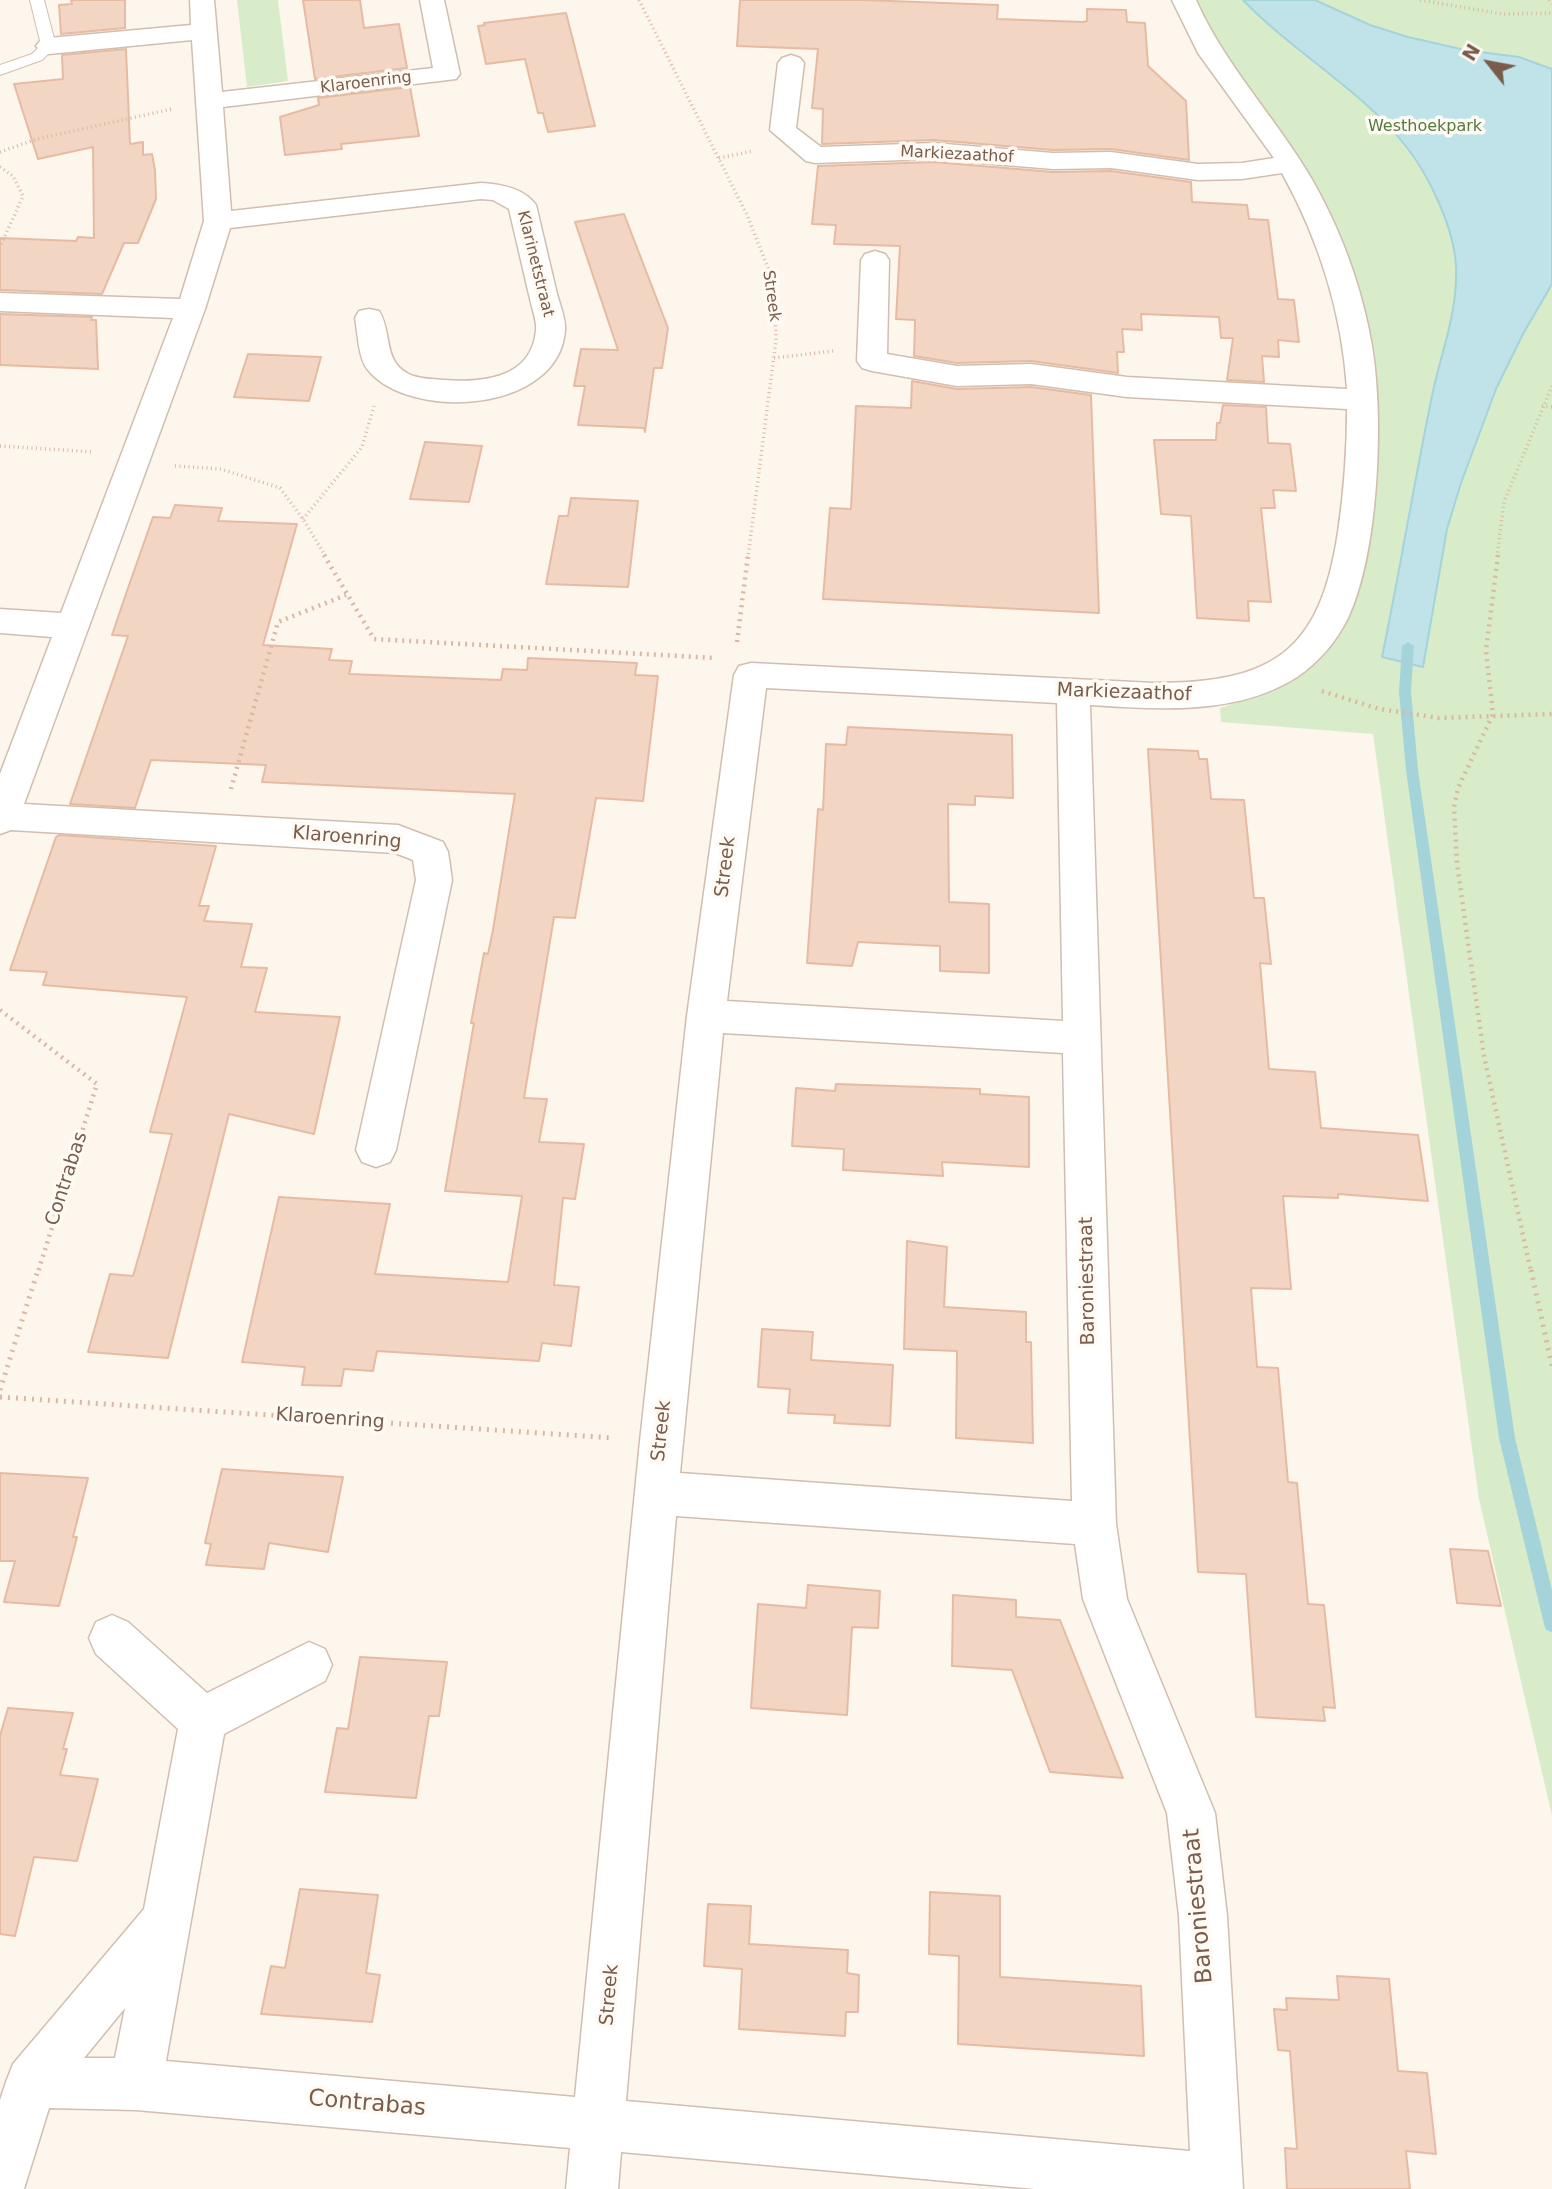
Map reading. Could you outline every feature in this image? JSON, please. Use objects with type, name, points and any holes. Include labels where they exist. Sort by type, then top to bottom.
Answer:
[{"type":"street","name":"Klaroenring","points":[[202,0],[218,221],[191,309],[2,807],[220,829],[398,839],[429,852],[433,880],[376,1150]]},
{"type":"street","name":"Klaroenring","points":[[210,101],[447,74],[432,0]]},
{"type":"street","name":"Markiezaathof","points":[[735,661],[1073,692],[1193,696],[1233,691],[1260,681],[1299,658],[1319,639],[1335,614],[1344,585],[1359,478],[1361,400],[1356,341],[1341,278],[1327,238],[1290,164],[1268,129],[1206,48],[1184,0]]},
{"type":"street","points":[[49,46],[205,31]]},
{"type":"street","name":"Markiezaathof","points":[[791,63],[783,130],[815,155],[934,151],[1052,161],[1111,160],[1198,172],[1242,171],[1290,164]]},
{"type":"street","name":"Klarinetstraat","points":[[218,221],[481,191],[499,192],[522,205],[551,329],[545,352],[526,375],[499,389],[469,392],[430,390],[397,381]]},
{"type":"street","points":[[875,260],[872,361],[957,376],[1031,374],[1127,387],[1361,400]]},
{"type":"street","points":[[0,302],[191,309]]},
{"type":"street","points":[[369,318],[378,363],[397,381]]},
{"type":"street","points":[[0,621],[70,626]]},
{"type":"street","name":"Streek","points":[[592,2189],[661,1441],[706,1016],[735,661]]},
{"type":"street","name":"Baroniestraat","points":[[598,2123],[1217,2184],[1203,1916],[1196,1837],[1191,1813],[1105,1599],[1094,1524],[1073,692]]},
{"type":"street","points":[[706,1016],[1082,1038]]},
{"type":"street","points":[[656,1493],[1094,1524]]},
{"type":"street","points":[[113,1638],[202,1720]]},
{"type":"street","points":[[202,1720],[309,1665]]},
{"type":"street","points":[[136,2084],[202,1720]]},
{"type":"street","points":[[0,2185],[31,2081],[164,1922]]},
{"type":"street","name":"Contrabas","points":[[31,2081],[136,2084],[598,2123]]},
{"type":"lane","points":[[0,70],[37,57],[49,46],[37,0]]},
{"type":"path","name":"Streek","points":[[639,0],[762,250],[775,304],[774,358],[735,661]]},
{"type":"path","points":[[1420,0],[1496,15],[1522,16],[1552,12]]},
{"type":"path","points":[[1549,0],[1552,4]]},
{"type":"path","points":[[0,152],[37,139],[210,101]]},
{"type":"path","points":[[0,167],[13,176],[23,196],[0,247]]},
{"type":"path","points":[[774,358],[832,351],[872,351]]},
{"type":"path","points":[[303,519],[362,447],[378,392],[397,381]]},
{"type":"path","points":[[1552,386],[1508,486],[1499,535],[1486,651],[1493,714],[1454,798],[1454,835],[1472,980],[1489,1081],[1552,1366]]},
{"type":"path","points":[[1542,406],[1552,407]]},
{"type":"path","points":[[0,446],[91,451],[132,464],[221,469],[280,488],[303,519],[374,639],[735,661]]},
{"type":"path","points":[[220,829],[278,622],[346,595]]},
{"type":"path","points":[[1284,668],[1337,698],[1378,709],[1451,718],[1493,714],[1552,714]]},
{"type":"path","name":"Contrabas","points":[[0,1010],[97,1084],[0,1390]]},
{"type":"path","name":"Klaroenring","points":[[0,1397],[661,1441]]},
{"type":"green space","points":[[237,0],[278,0],[288,81],[247,87]]},
{"type":"green space","name":"Westhoekpark","points":[[1192,0],[1552,0],[1552,1816],[1479,1499],[1373,734],[1221,722],[1220,708],[1284,685],[1317,663],[1331,647],[1351,605],[1363,327]]},
{"type":"water","points":[[1243,0],[1315,0],[1370,25],[1408,37],[1465,50],[1519,57],[1552,69],[1552,284],[1496,389],[1461,483],[1447,529],[1423,667],[1382,657],[1432,396],[1454,300],[1456,266],[1451,235],[1431,186],[1405,145],[1347,88],[1283,37]]},
{"type":"building","points":[[71,0],[125,0],[125,28],[61,34],[59,5],[72,4]]},
{"type":"building","points":[[303,0],[360,0],[364,28],[399,24],[407,68],[315,79]]},
{"type":"building","points":[[740,0],[864,0],[998,5],[997,19],[1083,22],[1087,21],[1087,9],[1126,10],[1127,22],[1145,23],[1148,66],[1186,101],[1189,160],[1111,149],[1053,150],[934,140],[822,144],[823,109],[812,108],[818,49],[737,46]]},
{"type":"building","points":[[566,13],[595,126],[548,132],[543,113],[538,113],[525,59],[486,64],[478,26]]},
{"type":"building","points":[[126,49],[130,144],[143,142],[143,155],[152,154],[155,170],[156,199],[138,243],[124,243],[102,294],[0,290],[0,238],[76,241],[78,237],[94,238],[93,147],[38,159],[14,84],[63,79],[62,55]]},
{"type":"building","points":[[410,87],[419,136],[341,144],[342,149],[285,155],[280,117],[319,105],[318,98]]},
{"type":"building","points":[[934,162],[1053,172],[1111,171],[1191,182],[1192,202],[1247,205],[1249,219],[1268,220],[1278,299],[1294,300],[1299,342],[1278,340],[1279,357],[1262,356],[1264,382],[1227,380],[1233,338],[1221,338],[1219,317],[1141,314],[1142,330],[1122,329],[1124,352],[1117,352],[1118,373],[1031,361],[957,363],[914,356],[915,320],[896,319],[900,246],[834,244],[836,225],[812,224],[818,166]]},
{"type":"building","points":[[624,214],[668,328],[662,368],[654,368],[645,432],[644,428],[578,425],[585,386],[574,386],[581,349],[618,350],[575,222]]},
{"type":"building","points":[[0,314],[92,317],[91,320],[96,320],[98,369],[0,365]]},
{"type":"building","points":[[248,354],[321,357],[309,401],[234,397]]},
{"type":"building","points":[[912,381],[957,389],[1031,387],[1091,395],[1099,613],[823,599],[830,508],[851,509],[856,406],[911,408]]},
{"type":"building","points":[[1223,405],[1266,407],[1268,443],[1290,444],[1296,491],[1273,490],[1275,508],[1261,508],[1271,602],[1248,601],[1249,621],[1197,618],[1191,516],[1161,514],[1154,440],[1216,440],[1217,423],[1220,423]]},
{"type":"building","points":[[425,442],[482,446],[469,502],[410,499]]},
{"type":"building","points":[[571,498],[638,501],[628,587],[546,584],[559,516],[568,516]]},
{"type":"building","points":[[175,505],[222,508],[218,521],[297,524],[263,645],[332,649],[329,660],[352,661],[349,674],[501,680],[503,669],[527,670],[528,658],[637,663],[635,675],[658,676],[643,801],[596,798],[575,918],[554,917],[524,1098],[547,1099],[539,1142],[584,1144],[575,1199],[563,1198],[554,1285],[579,1287],[571,1346],[542,1343],[539,1361],[377,1351],[373,1371],[344,1369],[341,1386],[302,1385],[305,1367],[242,1362],[279,1197],[390,1204],[375,1274],[508,1282],[522,1196],[445,1191],[474,1023],[471,1023],[484,953],[488,954],[493,930],[515,794],[262,782],[266,765],[151,760],[135,808],[70,804],[128,636],[112,635],[128,588],[153,517],[170,518]]},
{"type":"building","points":[[848,727],[1012,735],[1013,798],[975,796],[975,805],[948,804],[949,902],[989,904],[989,973],[940,971],[940,946],[858,942],[852,966],[807,963],[818,809],[823,810],[826,744],[846,745]]},
{"type":"building","points":[[1148,749],[1198,751],[1199,759],[1207,759],[1211,799],[1244,800],[1254,898],[1264,898],[1271,964],[1260,963],[1269,1069],[1315,1072],[1321,1128],[1418,1135],[1428,1201],[1338,1194],[1338,1198],[1283,1196],[1291,1289],[1251,1288],[1257,1367],[1278,1368],[1288,1482],[1297,1483],[1308,1604],[1324,1605],[1335,1708],[1323,1707],[1325,1721],[1256,1717],[1246,1574],[1198,1572]]},
{"type":"building","points":[[59,835],[216,846],[199,906],[209,906],[204,921],[252,924],[241,967],[267,968],[255,1012],[340,1017],[314,1134],[229,1114],[168,1358],[88,1352],[110,1274],[133,1276],[144,1238],[172,1134],[150,1132],[187,997],[43,985],[47,972],[10,970],[56,837]]},
{"type":"building","points":[[836,1084],[980,1089],[980,1094],[1029,1097],[1029,1167],[942,1162],[943,1176],[843,1170],[844,1149],[792,1146],[796,1088],[835,1091]]},
{"type":"building","points":[[907,1241],[947,1247],[944,1307],[1026,1312],[1026,1342],[1031,1342],[1033,1443],[956,1438],[957,1351],[904,1349]]},
{"type":"building","points":[[762,1329],[813,1332],[811,1360],[893,1365],[890,1426],[834,1423],[835,1415],[788,1413],[790,1389],[758,1387]]},
{"type":"building","points":[[222,1469],[343,1477],[328,1552],[269,1543],[264,1569],[206,1565],[211,1544],[205,1543]]},
{"type":"building","points":[[0,1473],[88,1478],[73,1537],[77,1537],[59,1606],[4,1602],[15,1561],[0,1561]]},
{"type":"building","points":[[1450,1549],[1488,1551],[1501,1606],[1457,1603]]},
{"type":"building","points":[[808,1585],[880,1591],[878,1628],[852,1627],[847,1715],[751,1708],[758,1604],[806,1608]]},
{"type":"building","points":[[953,1595],[1016,1600],[1016,1617],[1060,1620],[1123,1778],[1050,1772],[1012,1670],[952,1666]]},
{"type":"building","points":[[360,1657],[447,1662],[439,1716],[429,1716],[416,1798],[325,1792],[337,1728],[348,1729]]},
{"type":"building","points":[[8,1708],[73,1713],[63,1749],[67,1749],[60,1775],[98,1779],[77,1861],[34,1857],[15,1936],[0,1934],[0,1736]]},
{"type":"building","points":[[300,1889],[378,1895],[366,1973],[380,1975],[372,2022],[261,2014],[271,1966],[285,1968]]},
{"type":"building","points":[[930,1892],[1000,1896],[1000,1977],[1141,1986],[1144,2056],[958,2044],[959,1956],[929,1954]]},
{"type":"building","points":[[708,1904],[751,1906],[749,1944],[848,1950],[847,1973],[859,1975],[858,2012],[846,2012],[845,2036],[739,2029],[742,1969],[704,1966]]},
{"type":"building","points":[[1337,1976],[1389,1979],[1398,2071],[1427,2073],[1436,2154],[1406,2151],[1410,2189],[1287,2189],[1285,2148],[1297,2149],[1290,2051],[1278,2050],[1274,2009],[1287,2010],[1286,1998],[1339,2000]]},
{"type":"waterway","points":[[1408,646],[1405,692],[1412,770],[1507,1438],[1552,1624]]}]
